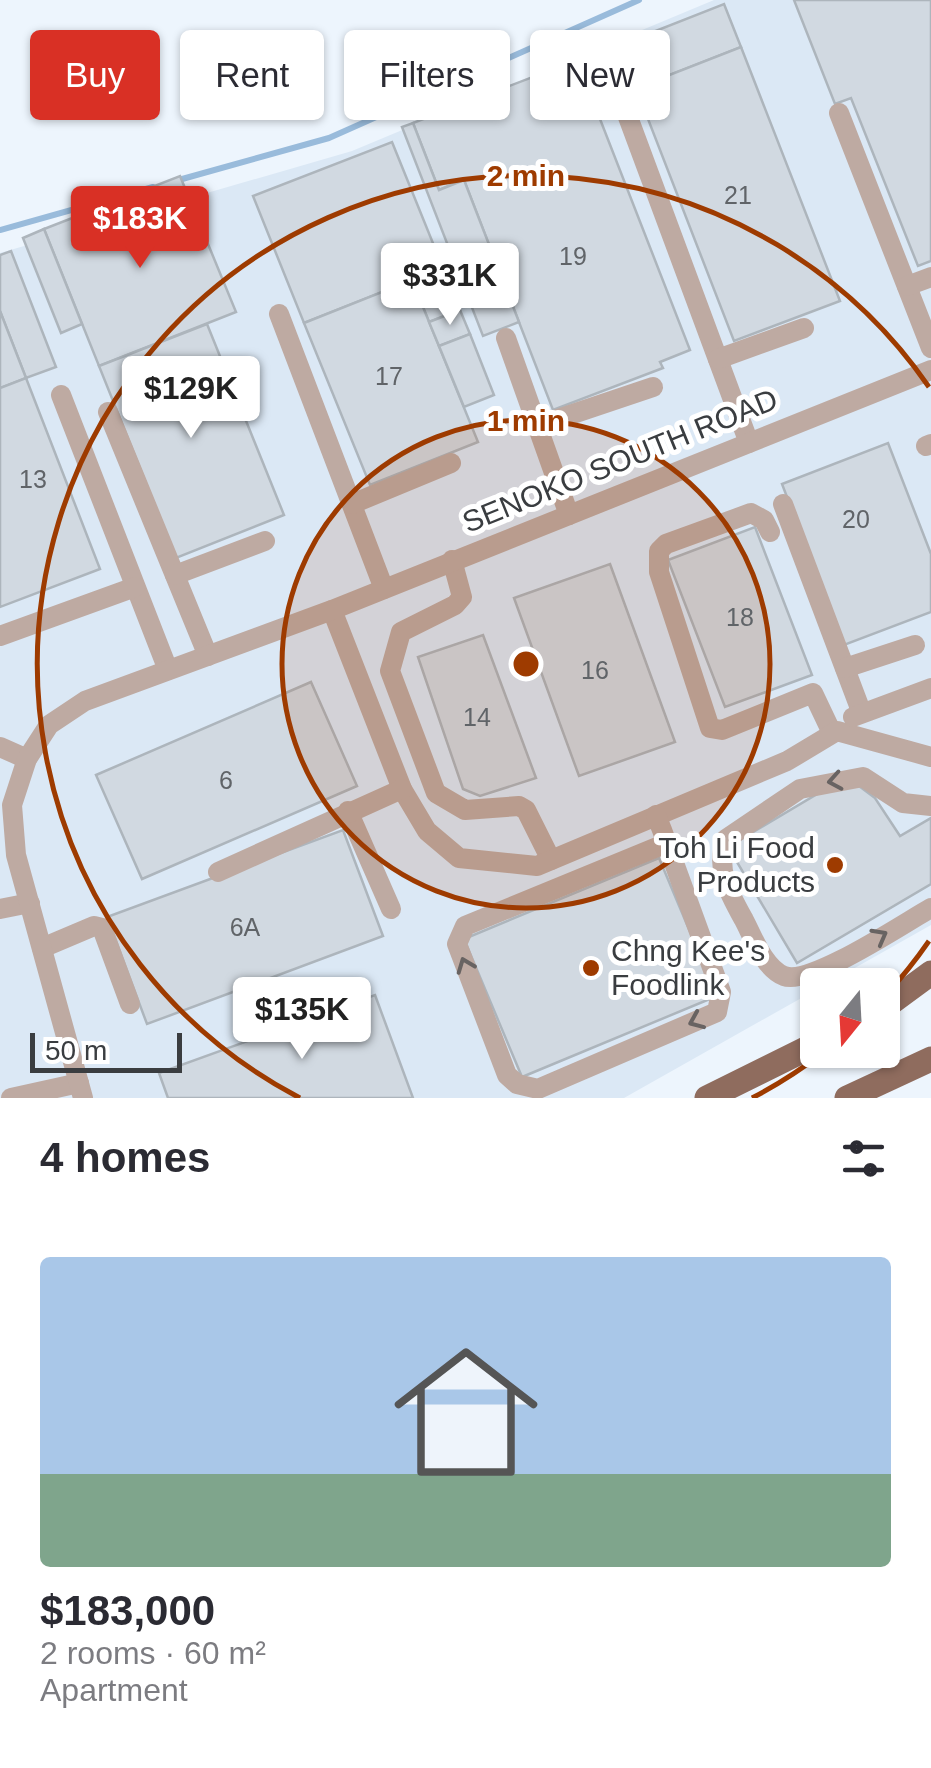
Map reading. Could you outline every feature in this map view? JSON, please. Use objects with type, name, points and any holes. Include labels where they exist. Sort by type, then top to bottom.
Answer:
[{"type":"main road","points":[[900,996],[931,973]]},
{"type":"main road","points":[[707,1098],[800,1052]]},
{"type":"main road","points":[[847,1098],[931,1059]]},
{"type":"street","points":[[838,113],[931,348]]},
{"type":"street","points":[[628,120],[749,443]]},
{"type":"street","points":[[906,286],[931,277]]},
{"type":"street","points":[[279,314],[384,589]]},
{"type":"street","points":[[718,359],[804,328]]},
{"type":"street","points":[[506,338],[569,515]]},
{"type":"street","name":"SENOKO SOUTH ROAD","points":[[81,1091],[16,855],[12,805],[27,758],[49,725],[85,701],[332,610],[931,370]]},
{"type":"street","points":[[537,426],[654,387]]},
{"type":"street","points":[[60,395],[168,670]]},
{"type":"street","points":[[108,412],[208,656]]},
{"type":"street","points":[[352,504],[451,463]]},
{"type":"street","points":[[783,504],[860,711]]},
{"type":"street","points":[[770,532],[764,520],[751,513],[666,544],[658,551],[659,572],[710,728],[722,730],[813,694],[834,732],[931,758]]},
{"type":"street","points":[[174,575],[265,541]]},
{"type":"street","points":[[452,560],[462,597],[455,605],[401,632],[390,671],[436,793],[465,810],[519,806],[526,810],[551,860]]},
{"type":"street","points":[[0,636],[135,587]]},
{"type":"street","points":[[332,610],[402,789],[428,830],[459,858],[537,866],[787,761],[860,711],[931,688]]},
{"type":"street","points":[[846,668],[915,646]]},
{"type":"street","points":[[0,747],[27,758]]},
{"type":"street","points":[[787,761],[800,789]]},
{"type":"street","points":[[931,806],[904,803],[863,777],[800,789],[726,839],[722,852],[729,892],[774,969],[782,976],[799,978],[931,908]]},
{"type":"street","points":[[218,872],[402,789]]},
{"type":"street","points":[[348,812],[391,909]]},
{"type":"street","points":[[656,815],[667,843],[722,1005],[717,1012],[538,1089],[517,1084],[508,1075],[457,944],[459,934],[465,926],[667,843]]},
{"type":"street","points":[[0,909],[30,902]]},
{"type":"street","points":[[42,948],[94,926],[102,928],[130,1004]]},
{"type":"street","points":[[10,1098],[81,1091]]},
{"type":"shaded area","points":[[714,0],[931,0],[931,925],[855,968],[800,968],[800,999],[624,1098],[0,1098],[0,253],[352,151],[426,120],[510,120],[510,85],[530,77],[530,120],[670,120],[670,30],[642,30]]},
{"type":"building","points":[[794,0],[931,0],[931,261],[918,266],[851,98],[835,104]]},
{"type":"building","points":[[724,4],[741,47],[670,75],[670,30],[658,30]]},
{"type":"building","points":[[741,47],[840,301],[734,341],[648,120],[670,120],[670,75]]},
{"type":"building","points":[[530,78],[530,120],[600,120],[690,350],[660,362],[663,368],[553,410],[464,180],[439,190],[413,123],[510,120],[510,86]]},
{"type":"building","points":[[413,123],[439,190],[464,180],[519,322],[483,336],[402,127]]},
{"type":"building","points":[[392,142],[443,268],[304,323],[253,196]]},
{"type":"building","points":[[180,176],[236,312],[99,366],[44,229]]},
{"type":"building","points":[[44,229],[82,324],[61,333],[23,238]]},
{"type":"building","points":[[11,251],[56,367],[26,378],[0,311],[0,255]]},
{"type":"building","points":[[443,268],[460,310],[429,322],[412,280]]},
{"type":"building","points":[[412,280],[478,442],[370,485],[304,323]]},
{"type":"building","points":[[460,310],[470,334],[439,346],[429,322]]},
{"type":"building","points":[[0,311],[26,378],[0,388]]},
{"type":"building","points":[[207,324],[284,515],[176,558],[99,366]]},
{"type":"building","points":[[470,334],[494,395],[464,407],[439,346]]},
{"type":"building","points":[[26,378],[100,569],[0,607],[0,388]]},
{"type":"building","points":[[888,443],[931,554],[931,612],[844,645],[782,484]]},
{"type":"building","points":[[755,527],[812,675],[725,707],[668,560]]},
{"type":"building","points":[[610,564],[675,742],[579,776],[514,598]]},
{"type":"building","points":[[483,635],[536,778],[480,796],[463,789],[418,657]]},
{"type":"building","points":[[311,682],[357,786],[142,879],[96,775]]},
{"type":"building","name":"Toh Li Food Products","points":[[859,786],[875,798],[900,836],[931,818],[931,884],[797,963],[728,847],[824,790]]},
{"type":"building","points":[[343,830],[383,936],[147,1024],[107,917]]},
{"type":"building","name":"Chng Kee's Foodlink","points":[[659,858],[717,996],[522,1077],[464,939]]},
{"type":"building","points":[[375,995],[413,1098],[168,1098],[159,1073]]},
{"type":"waterway","points":[[175,181],[329,138],[639,0]]},
{"type":"waterway","points":[[0,230],[153,187]]},
{"type":"place","name":"Toh Li Food Products","points":[[835,865]]},
{"type":"place","name":"Chng Kee's Foodlink","points":[[591,968]]}]
